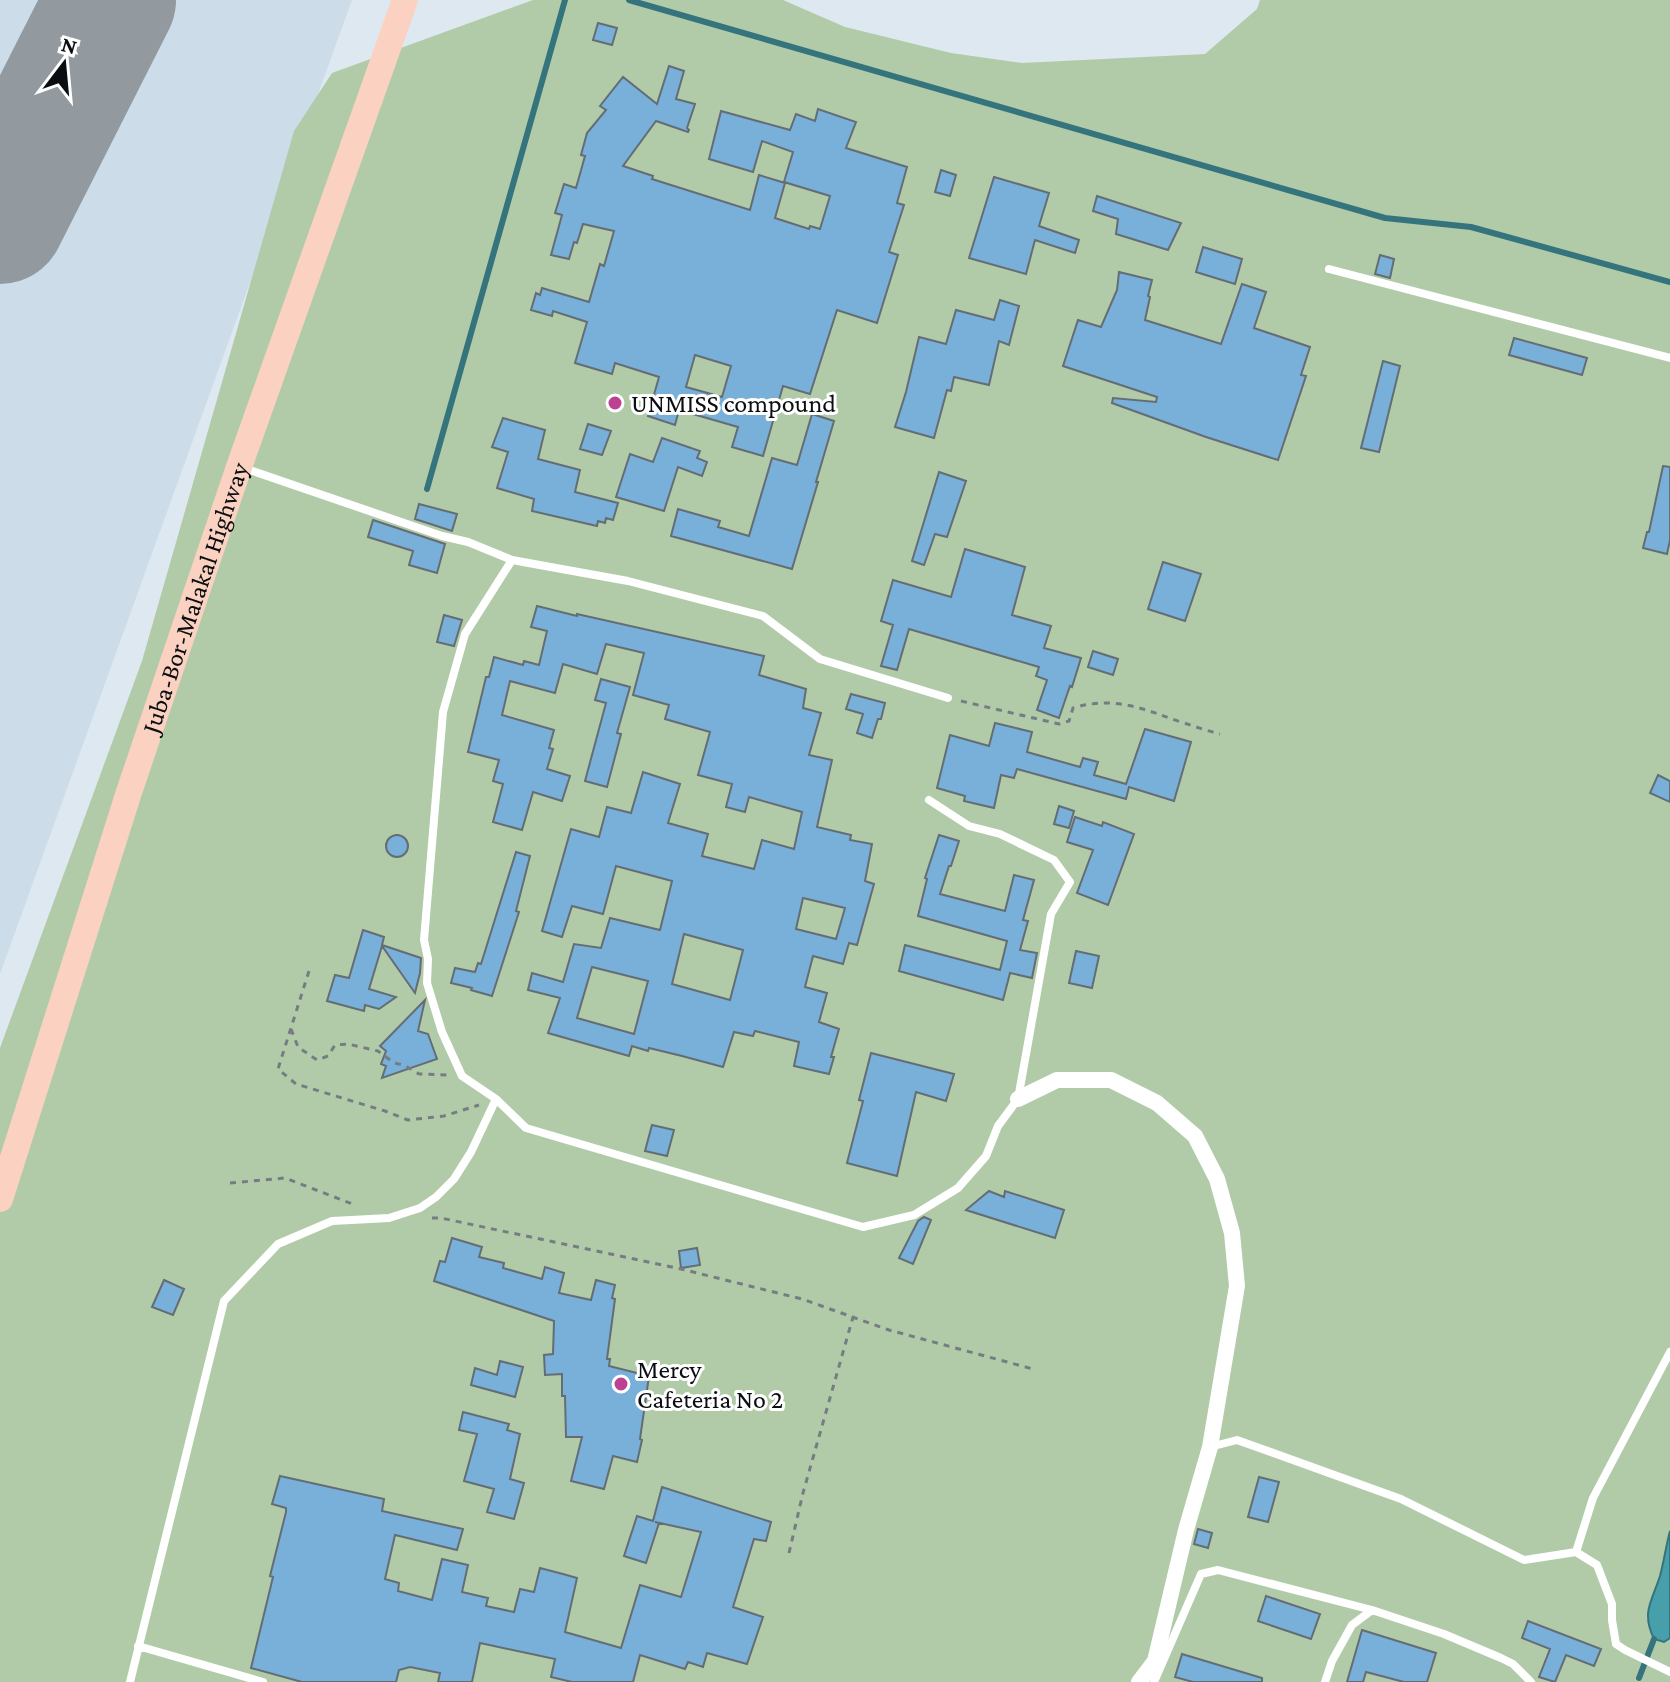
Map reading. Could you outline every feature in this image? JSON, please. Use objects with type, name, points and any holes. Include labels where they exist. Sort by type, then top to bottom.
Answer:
[{"type":"main road","name":"Juba-Bor-Malakal Highway","points":[[0,1199],[129,792],[239,467],[405,0]]},
{"type":"street","points":[[1018,1099],[1057,1080],[1111,1080],[1157,1103],[1195,1136],[1217,1179],[1232,1233],[1237,1286],[1210,1447],[1186,1530],[1155,1661],[1139,1682]]},
{"type":"lane","points":[[1329,269],[1670,358]]},
{"type":"lane","points":[[239,467],[468,542],[512,560],[628,581],[763,616],[820,659],[948,698]]},
{"type":"lane","points":[[512,560],[465,634],[443,712],[424,940],[428,959],[427,983],[442,1032],[462,1076],[496,1099],[526,1128],[863,1227],[914,1215],[958,1188],[986,1156],[998,1126],[1018,1099],[1051,914],[1070,882],[1054,860],[1000,834],[969,826],[929,800]]},
{"type":"lane","points":[[130,1682],[224,1301],[278,1244],[332,1221],[389,1218],[420,1208],[436,1197],[454,1179],[471,1152],[496,1099]]},
{"type":"lane","points":[[1576,1552],[1593,1498],[1670,1352]]},
{"type":"lane","points":[[1210,1447],[1237,1440],[1401,1499],[1524,1560],[1576,1552],[1597,1565],[1612,1604],[1616,1644],[1668,1671]]},
{"type":"lane","points":[[1154,1682],[1201,1574],[1218,1570],[1372,1610],[1444,1634],[1513,1664],[1531,1682]]},
{"type":"lane","points":[[1325,1682],[1332,1661],[1352,1625],[1372,1610]]},
{"type":"lane","points":[[138,1646],[263,1682]]},
{"type":"path","points":[[948,698],[1059,724],[1069,721],[1073,708],[1129,705],[1220,734]]},
{"type":"path","points":[[309,971],[278,1069],[296,1084],[408,1120],[444,1116],[496,1099]]},
{"type":"path","points":[[291,1029],[298,1047],[317,1060],[328,1056],[335,1045],[348,1044],[378,1051],[394,1063],[419,1074],[462,1076]]},
{"type":"path","points":[[230,1183],[285,1178],[389,1218]]},
{"type":"path","points":[[428,1218],[534,1236],[802,1299],[889,1330],[1033,1369]]},
{"type":"path","points":[[789,1553],[853,1317]]},
{"type":"shaded area","points":[[0,0],[352,0],[0,974]]},
{"type":"green space","points":[[533,0],[783,0],[845,27],[951,53],[1022,63],[1205,54],[1257,9],[1260,0],[1670,0],[1670,1682],[0,1682],[0,1048],[142,661],[294,131],[332,73]]},
{"type":"water","points":[[1670,1531],[1670,1638],[1664,1642],[1654,1639],[1648,1614]]},
{"type":"building","points":[[598,23],[617,28],[612,45],[593,40]]},
{"type":"building","points":[[669,66],[684,71],[676,99],[695,104],[688,132],[656,121],[623,166],[653,176],[652,179],[750,210],[759,175],[785,183],[775,218],[809,229],[810,226],[820,229],[830,196],[784,182],[793,152],[762,141],[753,172],[709,159],[721,111],[790,130],[796,114],[815,121],[818,109],[856,122],[846,148],[907,167],[897,203],[904,205],[889,252],[898,255],[877,323],[837,310],[810,394],[783,386],[763,456],[732,447],[738,427],[679,410],[675,425],[648,416],[659,377],[615,363],[612,374],[575,363],[587,322],[553,311],[552,316],[531,310],[536,293],[540,295],[542,288],[589,302],[600,264],[604,266],[614,231],[583,224],[569,259],[551,255],[562,215],[555,213],[564,184],[576,188],[585,156],[581,155],[587,133],[606,110],[600,106],[623,77],[657,104]],"holes":[[[695,355],[731,366],[722,397],[686,387]]]},
{"type":"building","points":[[941,170],[956,175],[950,196],[935,192]]},
{"type":"building","points":[[994,177],[1049,193],[1039,226],[1079,240],[1075,253],[1035,240],[1026,274],[969,258]]},
{"type":"building","points":[[1097,196],[1181,223],[1168,250],[1116,234],[1118,219],[1093,211]]},
{"type":"building","points":[[1203,247],[1242,259],[1235,284],[1196,272]]},
{"type":"building","points":[[1380,255],[1394,259],[1390,278],[1375,274]]},
{"type":"building","points":[[1119,272],[1152,280],[1145,320],[1221,344],[1242,284],[1266,292],[1254,328],[1310,347],[1301,375],[1306,376],[1278,460],[1112,403],[1113,398],[1156,402],[1157,397],[1063,366],[1078,320],[1101,327],[1117,290]]},
{"type":"building","points":[[1000,300],[1019,306],[1009,345],[999,341],[989,385],[954,377],[951,391],[947,390],[934,438],[895,427],[919,337],[946,344],[956,310],[994,320]]},
{"type":"building","points":[[1514,338],[1587,358],[1582,375],[1509,355]]},
{"type":"building","points":[[1383,361],[1400,366],[1379,452],[1361,448]]},
{"type":"building","points":[[812,414],[834,421],[792,569],[671,536],[678,509],[720,521],[718,527],[749,536],[772,458],[797,465]]},
{"type":"building","points":[[503,418],[545,430],[538,459],[580,470],[575,492],[618,503],[613,520],[606,518],[605,523],[598,521],[597,526],[532,511],[534,499],[497,488],[508,452],[492,447]]},
{"type":"building","points":[[588,424],[611,431],[602,455],[580,449]]},
{"type":"building","points":[[662,438],[700,451],[697,458],[707,462],[702,476],[678,467],[664,511],[616,497],[630,454],[653,462]]},
{"type":"building","points":[[1663,466],[1670,467],[1670,540],[1667,554],[1643,548]]},
{"type":"building","points":[[939,472],[966,481],[947,537],[935,534],[924,565],[912,561]]},
{"type":"building","points":[[419,504],[457,514],[452,531],[415,519]]},
{"type":"building","points":[[373,520],[445,544],[437,573],[409,565],[413,551],[368,537]]},
{"type":"building","points":[[965,549],[1025,567],[1012,615],[1051,626],[1044,648],[1081,658],[1059,718],[1037,710],[1047,680],[1036,676],[1039,667],[909,629],[897,670],[881,666],[893,625],[881,621],[893,580],[951,597]]},
{"type":"building","points":[[1163,562],[1201,574],[1185,621],[1148,609]]},
{"type":"building","points":[[537,606],[764,656],[759,675],[806,689],[803,708],[821,713],[809,755],[832,760],[817,827],[851,835],[850,840],[872,844],[865,881],[874,884],[857,945],[849,943],[843,964],[813,956],[805,987],[827,993],[819,1022],[839,1029],[829,1074],[794,1066],[799,1042],[755,1031],[753,1036],[734,1032],[723,1067],[632,1046],[629,1056],[548,1033],[560,998],[528,990],[532,973],[563,982],[574,944],[601,948],[610,918],[660,930],[672,881],[616,866],[603,914],[572,906],[562,937],[542,931],[571,829],[599,837],[607,807],[631,813],[643,772],[680,784],[668,823],[708,834],[702,856],[754,869],[762,840],[794,849],[802,812],[749,797],[745,812],[726,807],[732,784],[698,775],[710,732],[665,719],[669,705],[633,695],[644,653],[606,644],[597,674],[563,664],[555,693],[510,681],[502,715],[554,730],[547,769],[570,776],[562,801],[533,792],[522,830],[493,822],[503,784],[493,781],[499,760],[468,752],[486,677],[489,677],[494,657],[523,665],[524,661],[539,665],[547,631],[531,627]],"holes":[[[803,898],[845,908],[836,939],[796,929]],[[684,934],[743,950],[730,1000],[672,984]],[[592,967],[648,981],[634,1034],[577,1018]]]},
{"type":"building","points":[[444,615],[462,620],[454,646],[437,642]]},
{"type":"building","points":[[1093,651],[1118,659],[1113,675],[1088,667]]},
{"type":"building","points":[[601,679],[630,687],[607,787],[585,781],[606,703],[595,700]]},
{"type":"building","points":[[851,694],[885,703],[872,738],[857,733],[863,714],[846,709]]},
{"type":"building","points":[[995,723],[1032,732],[1027,752],[1080,767],[1083,758],[1098,762],[1094,775],[1126,784],[1145,729],[1191,742],[1174,801],[1129,787],[1126,799],[1017,769],[1014,778],[1001,775],[994,808],[964,801],[965,796],[937,788],[950,735],[989,746]]},
{"type":"building","points":[[1658,775],[1670,781],[1670,802],[1650,793]]},
{"type":"building","points":[[1059,806],[1074,811],[1069,828],[1054,824]]},
{"type":"building","points":[[1075,817],[1102,826],[1103,822],[1134,834],[1108,905],[1077,893],[1093,850],[1067,842]]},
{"type":"building","points":[[397,835],[408,846],[397,857],[386,846]]},
{"type":"building","points":[[939,835],[959,841],[940,894],[1005,911],[1014,875],[1034,880],[1023,920],[1028,921],[1020,950],[1037,953],[1032,978],[1010,973],[1003,1000],[899,971],[905,945],[1000,970],[1007,941],[918,916],[925,878]]},
{"type":"building","points":[[516,852],[530,856],[516,911],[519,912],[492,996],[451,983],[455,968],[475,972],[478,963],[481,964]]},
{"type":"building","points":[[363,930],[384,937],[382,945],[421,958],[415,993],[382,946],[369,989],[396,997],[379,1009],[365,1005],[364,1011],[327,1001],[335,975],[349,978]]},
{"type":"building","points":[[1076,951],[1099,956],[1092,988],[1069,983]]},
{"type":"building","points":[[425,1000],[418,1031],[428,1034],[437,1059],[382,1078],[386,1066],[381,1064],[386,1051],[380,1046]]},
{"type":"building","points":[[871,1053],[954,1074],[946,1101],[916,1092],[897,1176],[847,1163],[863,1101],[859,1100]]},
{"type":"building","points":[[652,1125],[674,1130],[667,1156],[645,1151]]},
{"type":"building","points":[[989,1191],[1004,1197],[1005,1191],[1064,1210],[1055,1238],[966,1210]]},
{"type":"building","points":[[924,1217],[931,1220],[913,1264],[899,1258],[918,1221]]},
{"type":"building","points":[[452,1238],[482,1247],[479,1257],[504,1263],[503,1268],[542,1279],[545,1267],[564,1273],[559,1293],[591,1300],[596,1280],[615,1285],[607,1359],[610,1359],[609,1366],[649,1376],[637,1462],[613,1456],[604,1489],[571,1481],[582,1437],[566,1437],[562,1374],[545,1375],[544,1355],[553,1354],[554,1321],[434,1281],[440,1261],[445,1262]]},
{"type":"building","points":[[697,1248],[700,1265],[681,1268],[679,1251]]},
{"type":"building","points":[[164,1280],[184,1289],[173,1315],[152,1307]]},
{"type":"building","points":[[500,1361],[523,1367],[515,1397],[471,1385],[475,1368],[497,1375]]},
{"type":"building","points":[[463,1412],[509,1424],[507,1430],[520,1434],[510,1479],[524,1483],[514,1519],[487,1512],[494,1489],[464,1481],[477,1434],[459,1430]]},
{"type":"building","points":[[280,1476],[384,1499],[382,1511],[463,1529],[457,1550],[395,1535],[385,1579],[399,1583],[398,1591],[432,1600],[442,1559],[468,1565],[462,1592],[488,1598],[486,1606],[514,1612],[520,1589],[534,1592],[540,1568],[577,1578],[565,1632],[621,1648],[640,1585],[681,1597],[701,1532],[655,1522],[659,1523],[646,1563],[624,1556],[637,1516],[653,1521],[662,1487],[771,1522],[766,1541],[754,1539],[733,1607],[763,1617],[747,1664],[707,1653],[703,1667],[688,1662],[685,1669],[640,1655],[633,1682],[572,1682],[551,1677],[555,1659],[480,1643],[472,1682],[438,1682],[440,1673],[410,1667],[399,1670],[396,1682],[302,1682],[251,1668],[286,1512],[286,1508],[272,1504]]},
{"type":"building","points":[[1259,1477],[1279,1482],[1268,1522],[1248,1517]]},
{"type":"building","points":[[1198,1529],[1212,1533],[1208,1548],[1194,1544]]},
{"type":"building","points":[[1266,1596],[1320,1614],[1311,1639],[1258,1621]]},
{"type":"building","points":[[1528,1621],[1601,1649],[1594,1666],[1566,1655],[1555,1682],[1539,1677],[1550,1649],[1522,1638]]},
{"type":"building","points":[[1362,1630],[1436,1653],[1427,1682],[1404,1682],[1366,1672],[1363,1682],[1347,1682]]},
{"type":"building","points":[[1182,1654],[1262,1678],[1262,1682],[1193,1682],[1175,1677]]},
{"type":"waterway","points":[[427,489],[565,0]]},
{"type":"waterway","points":[[629,0],[1385,218],[1471,227],[1670,282]]},
{"type":"waterway","points":[[1639,1678],[1654,1639]]},
{"type":"runway","points":[[0,219],[111,0]]},
{"type":"place","name":"UNMISS compound","points":[[615,403]]},
{"type":"place","name":"Mercy Cafeteria No 2","points":[[621,1384]]}]
